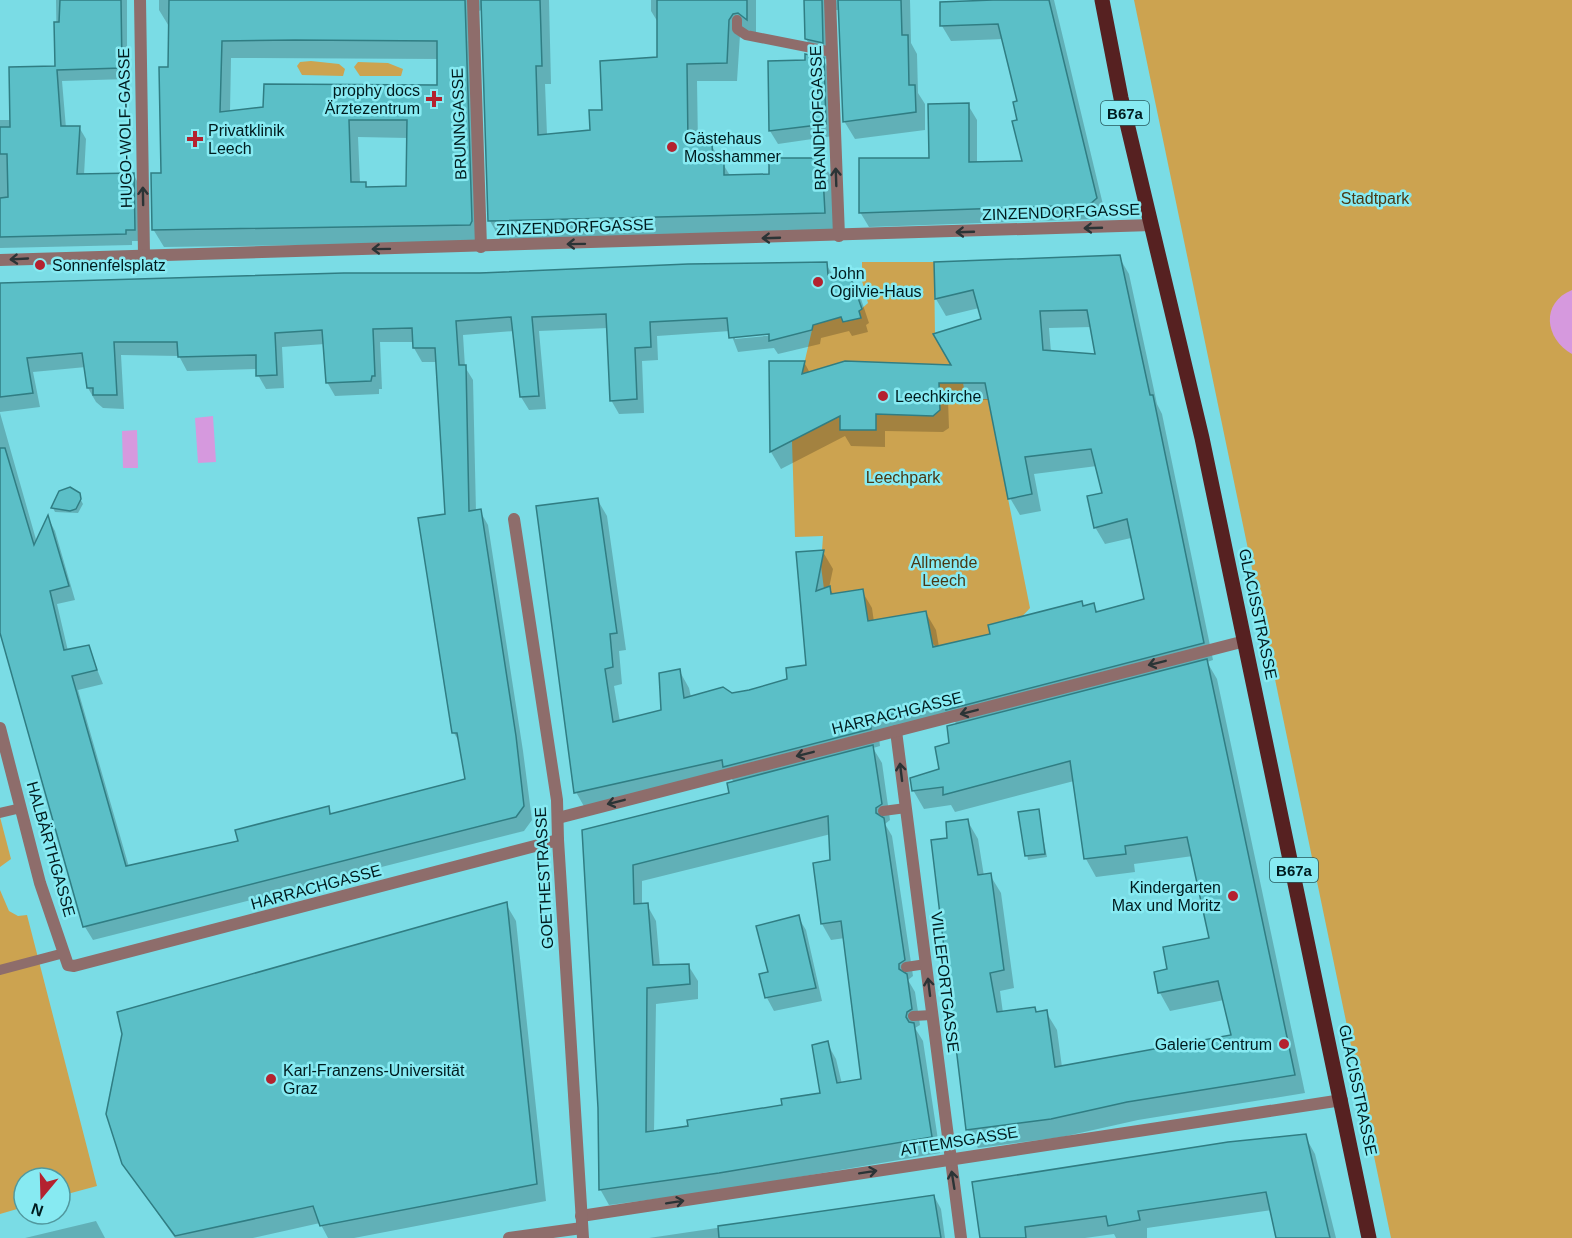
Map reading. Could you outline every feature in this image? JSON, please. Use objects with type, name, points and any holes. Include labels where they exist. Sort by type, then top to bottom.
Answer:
[{"type":"main road","name":"GLACISSTRASSE","points":[[1102,0],[1121,98],[1192,389],[1370,1238]]},
{"type":"street","name":"HUGO-WOLF-GASSE","points":[[140,0],[144,255]]},
{"type":"street","name":"BRUNNGASSE","points":[[473,0],[481,247]]},
{"type":"street","name":"BRANDHOFGASSE","points":[[830,0],[839,236]]},
{"type":"street","name":"ZINZENDORFGASSE","points":[[0,260],[1152,225]]},
{"type":"street","name":"GOETHESTRASSE","points":[[514,519],[558,818],[582,1227]]},
{"type":"street","name":"HARRACHGASSE","points":[[558,818],[1245,640]]},
{"type":"street","name":"HALBÄRTHGASSE","points":[[0,728],[40,883],[64,953]]},
{"type":"street","name":"VILLEFORTGASSE","points":[[896,731],[961,1238]]},
{"type":"street","name":"HARRACHGASSE","points":[[64,953],[68,965],[82,965],[558,840]]},
{"type":"street","name":"ATTEMSGASSE","points":[[509,1238],[582,1227],[950,1159],[1342,1100]]},
{"type":"lane","points":[[737,20],[737,29],[746,35],[832,52]]},
{"type":"lane","points":[[0,813],[21,808]]},
{"type":"lane","points":[[883,811],[906,808]]},
{"type":"lane","points":[[0,970],[64,953]]},
{"type":"lane","points":[[906,967],[926,964]]},
{"type":"lane","points":[[914,1016],[932,1015]]},
{"type":"green space","name":"Stadtpark","points":[[1134,0],[1572,0],[1572,1238],[1391,1238]]},
{"type":"green space","points":[[300,62],[339,64],[345,69],[343,76],[302,75],[297,66]]},
{"type":"green space","points":[[358,62],[388,63],[403,69],[401,76],[360,76],[354,67]]},
{"type":"green space","name":"Leechpark","points":[[862,262],[934,262],[935,337],[963,383],[966,399],[988,399],[1030,608],[1011,624],[987,635],[936,647],[933,644],[926,611],[889,618],[896,658],[831,594],[830,587],[824,589],[821,566],[823,536],[795,537],[792,441],[804,434],[801,377],[812,330],[812,295],[830,320],[841,317],[843,322],[861,318],[859,311],[868,303],[862,281]]},
{"type":"green space","points":[[0,817],[11,859],[0,867]]},
{"type":"green space","points":[[0,890],[9,911],[18,916],[27,915],[97,1186],[72,1193],[72,1166],[12,1166],[12,1210],[0,1214]]},
{"type":"shaded area","points":[[1572,290],[1572,354],[1556,340],[1550,321],[1555,303]]},
{"type":"shaded area","points":[[213,416],[216,462],[198,463],[195,418]]},
{"type":"shaded area","points":[[137,430],[138,468],[123,468],[122,431]]},
{"type":"building","points":[[60,0],[121,0],[122,68],[57,70],[61,126],[80,126],[77,174],[134,173],[135,230],[126,230],[126,234],[0,237],[0,198],[8,197],[7,154],[0,154],[0,127],[10,127],[9,67],[55,66],[54,22],[59,22]]},
{"type":"building","points":[[169,0],[465,0],[472,221],[470,225],[152,230],[151,173],[161,173],[159,67],[168,67]],"holes":[[[222,41],[437,41],[437,85],[264,84],[263,107],[220,112]],[[349,120],[407,120],[406,186],[366,187],[366,182],[351,182]]]},
{"type":"building","points":[[481,0],[540,0],[542,66],[536,66],[538,135],[590,130],[589,110],[602,110],[600,61],[657,57],[657,0],[747,0],[747,20],[738,13],[733,14],[729,20],[727,63],[687,64],[688,143],[712,143],[713,162],[724,162],[724,175],[769,174],[769,158],[822,158],[825,213],[488,221]]},
{"type":"building","points":[[804,0],[822,0],[823,43],[805,39]]},
{"type":"building","points":[[838,0],[901,0],[902,35],[908,35],[909,85],[915,85],[916,112],[843,122]]},
{"type":"building","points":[[1049,0],[1097,198],[1089,205],[859,213],[859,158],[929,158],[928,104],[969,103],[969,162],[1022,161],[1012,121],[1017,120],[1013,102],[1017,101],[998,24],[940,26],[940,2]]},
{"type":"building","points":[[805,54],[824,58],[826,124],[769,131],[768,61],[805,60]]},
{"type":"building","points":[[1120,255],[1150,395],[1153,395],[1204,643],[946,710],[945,699],[870,721],[871,729],[723,767],[722,760],[574,793],[536,506],[598,498],[617,633],[610,634],[613,667],[605,669],[613,722],[661,710],[659,673],[680,669],[684,698],[723,687],[732,693],[749,690],[787,679],[786,668],[806,665],[796,552],[824,550],[816,591],[830,586],[831,594],[863,589],[868,621],[926,611],[933,647],[990,634],[988,625],[1082,601],[1083,606],[1094,603],[1096,612],[1144,599],[1127,519],[1094,528],[1087,496],[1102,493],[1091,449],[1025,457],[1032,494],[1008,499],[985,383],[939,383],[940,410],[933,416],[876,414],[876,430],[840,430],[840,416],[770,452],[769,361],[805,361],[802,374],[845,361],[951,365],[933,334],[981,319],[973,290],[935,299],[934,262]],"holes":[[[1087,310],[1095,354],[1043,350],[1040,311]]]},
{"type":"building","points":[[827,262],[828,275],[850,275],[862,309],[859,311],[861,318],[843,322],[841,317],[813,325],[812,330],[769,341],[769,334],[729,338],[727,318],[650,322],[651,347],[635,348],[637,399],[610,401],[606,314],[532,317],[539,396],[520,397],[511,317],[456,321],[459,365],[466,365],[469,511],[481,509],[516,736],[524,806],[516,817],[83,927],[0,633],[0,448],[5,448],[34,545],[48,515],[69,586],[50,591],[64,650],[89,645],[97,670],[72,676],[126,866],[238,841],[235,830],[329,806],[330,814],[465,779],[457,733],[452,733],[418,518],[445,514],[435,348],[413,348],[412,328],[373,329],[375,376],[372,376],[371,381],[326,383],[322,330],[275,333],[277,375],[256,376],[256,355],[178,357],[177,342],[114,342],[117,395],[93,395],[93,388],[87,388],[82,353],[27,358],[33,393],[0,397],[0,283],[344,273],[480,273],[688,264]]},
{"type":"building","points":[[70,487],[80,493],[81,499],[76,509],[70,511],[51,508],[59,491]]},
{"type":"building","points":[[1207,659],[1295,1075],[1127,1102],[1051,1119],[966,1130],[931,840],[947,838],[946,822],[968,819],[978,875],[991,873],[1004,970],[990,973],[997,1012],[1035,1007],[1036,1012],[1047,1010],[1055,1067],[1231,1035],[1218,981],[1158,993],[1154,972],[1167,969],[1163,947],[1209,938],[1187,837],[1125,846],[1126,854],[1084,859],[1070,761],[943,795],[943,787],[912,791],[910,778],[939,769],[935,747],[949,743],[947,726]]},
{"type":"building","points":[[873,745],[882,804],[876,808],[876,813],[884,818],[905,960],[899,964],[899,969],[907,974],[912,1009],[907,1012],[906,1017],[909,1022],[914,1023],[932,1137],[719,1173],[599,1190],[598,1108],[582,830],[729,793],[727,783]],"holes":[[[828,816],[830,860],[813,863],[821,924],[841,921],[861,1079],[837,1083],[828,1041],[812,1045],[820,1093],[781,1099],[782,1105],[687,1120],[688,1126],[646,1132],[647,988],[690,984],[689,964],[653,965],[648,903],[634,904],[633,865]]]},
{"type":"building","points":[[1039,809],[1045,854],[1025,856],[1018,812]]},
{"type":"building","name":"Karl-Franzens-Universität Graz","points":[[507,902],[537,1184],[320,1226],[313,1206],[175,1236],[122,1164],[106,1114],[122,1034],[117,1012]]},
{"type":"building","points":[[799,915],[816,988],[765,998],[759,974],[768,972],[756,926]]},
{"type":"building","points":[[1306,1134],[1330,1238],[1276,1238],[1266,1192],[1138,1211],[1140,1220],[1108,1226],[1106,1216],[1025,1227],[1026,1238],[980,1238],[972,1182],[1228,1142]]},
{"type":"building","points":[[934,1195],[941,1238],[719,1238],[718,1226]]},
{"type":"place","name":"prophy docs Ärztezentrum","points":[[434,99]]},
{"type":"place","name":"Privatklinik Leech","points":[[195,139]]},
{"type":"place","name":"Gästehaus Mosshammer","points":[[672,147]]},
{"type":"place","name":"Sonnenfelsplatz","points":[[40,265]]},
{"type":"place","name":"John Ogilvie-Haus","points":[[818,282]]},
{"type":"place","name":"Leechkirche","points":[[883,396]]},
{"type":"place","name":"Kindergarten Max und Moritz","points":[[1233,896]]},
{"type":"place","name":"Galerie Centrum","points":[[1284,1044]]},
{"type":"place","name":"Karl-Franzens-Universität Graz","points":[[271,1079]]},
{"type":"park label","name":"Allmende Leech","points":[[944,571]]}]
